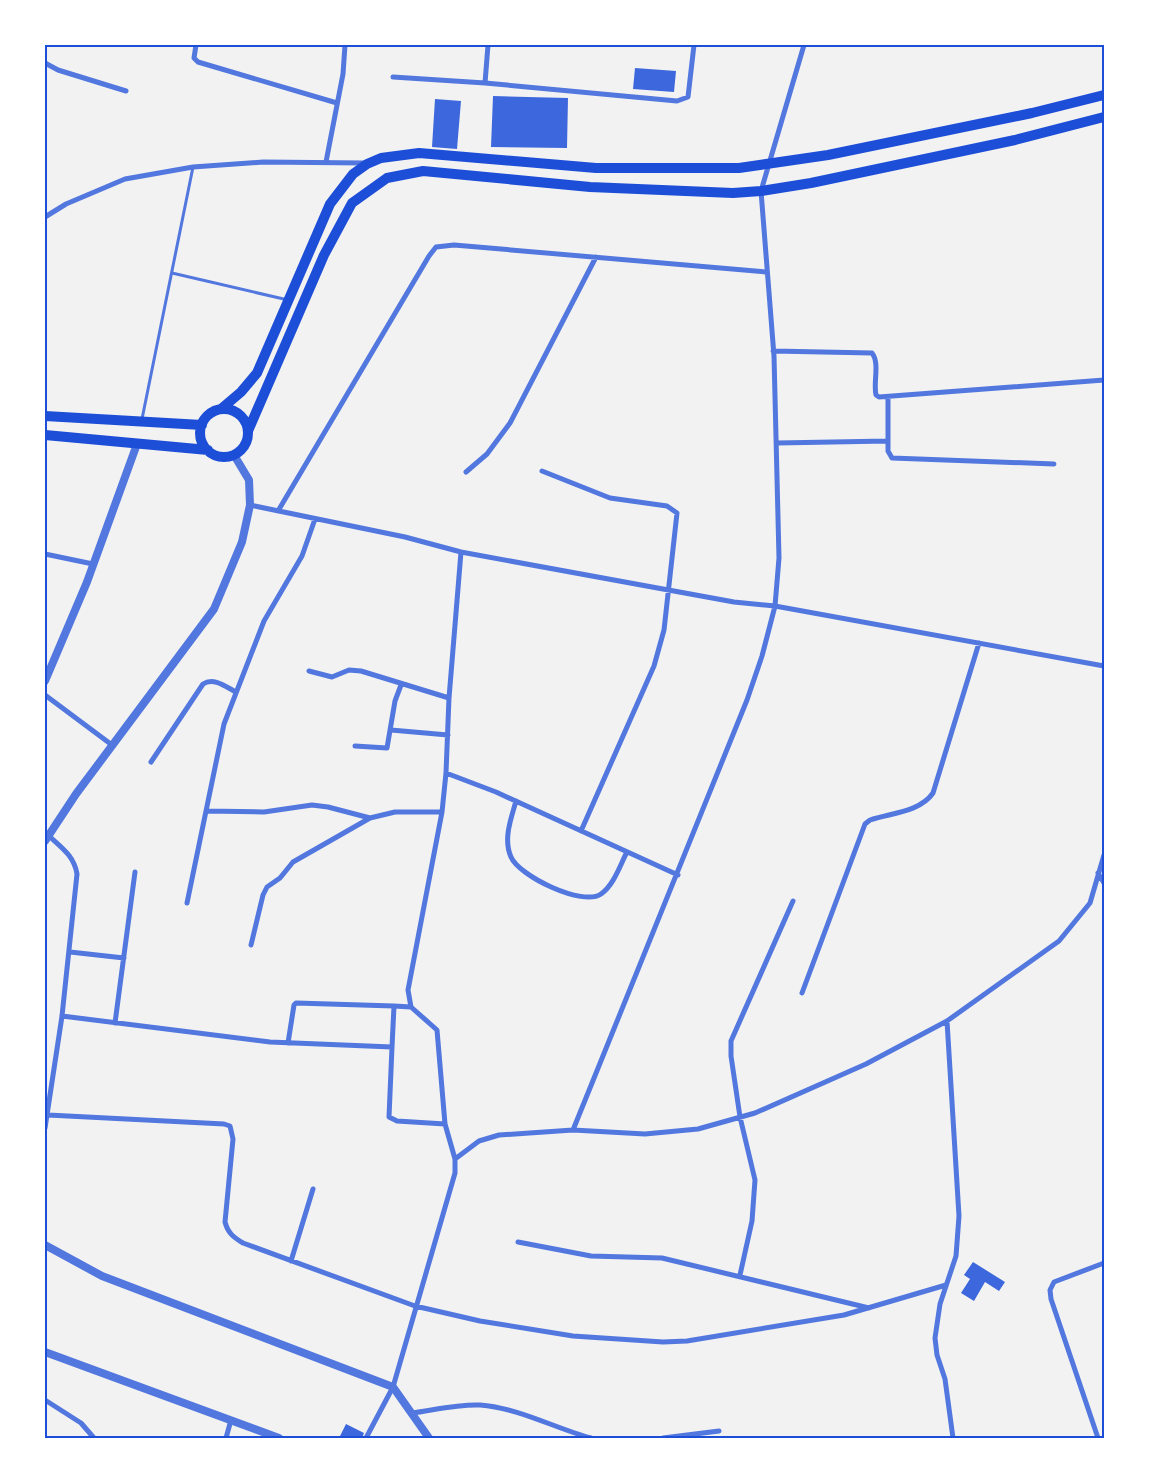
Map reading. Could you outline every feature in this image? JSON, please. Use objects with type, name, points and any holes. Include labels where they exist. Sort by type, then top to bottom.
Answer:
[{"type":"main road","points":[[1104,96],[1032,113],[828,155],[739,168],[703,170],[596,168],[419,153],[381,158],[367,164],[353,174],[330,204],[257,373],[241,392],[221,409],[207,416],[202,425],[202,443],[216,455],[234,454],[246,441],[248,431],[324,255],[352,203],[387,178],[423,171],[590,187],[733,192],[761,191],[811,183],[1006,142],[1104,117]]},
{"type":"main road","points":[[221,409],[232,410],[239,414],[248,431]]},
{"type":"main road","points":[[45,416],[202,425]]},
{"type":"main road","points":[[45,435],[208,450]]},
{"type":"street","points":[[196,45],[194,58],[198,62],[337,103]]},
{"type":"street","points":[[326,162],[345,45]]},
{"type":"street","points":[[485,83],[488,45]]},
{"type":"street","points":[[393,77],[683,100],[688,97],[690,90],[694,45]]},
{"type":"street","points":[[573,1130],[678,875],[747,700],[762,656],[775,606],[779,548],[777,443],[773,351],[761,191],[804,45]]},
{"type":"street","points":[[45,63],[52,68],[126,91]]},
{"type":"street","points":[[45,217],[66,204],[125,179],[193,167],[263,162],[367,164]]},
{"type":"street","points":[[278,511],[428,256],[436,247],[454,245],[766,272]]},
{"type":"street","points":[[466,472],[487,454],[510,423],[596,257]]},
{"type":"street","points":[[773,351],[872,353],[874,356],[876,395],[888,397],[1104,380]]},
{"type":"street","points":[[888,397],[888,441],[890,455],[896,459],[1054,464]]},
{"type":"street","points":[[777,443],[888,441]]},
{"type":"street","points":[[45,681],[93,564],[136,444]]},
{"type":"street","points":[[45,1128],[62,1016],[77,887],[75,862],[47,838],[112,745],[214,609],[242,542],[250,505],[248,480],[234,454]]},
{"type":"street","points":[[542,471],[610,498],[672,509],[677,513],[670,590],[664,630],[654,666],[581,831]]},
{"type":"street","points":[[250,505],[405,536],[461,552],[734,602],[775,606],[1104,666]]},
{"type":"street","points":[[187,903],[224,724],[264,621],[302,556],[315,519]]},
{"type":"street","points":[[411,1007],[408,990],[442,812],[461,552]]},
{"type":"street","points":[[45,554],[93,564]]},
{"type":"street","points":[[802,993],[865,824],[870,820],[917,807],[928,802],[934,793],[979,643]]},
{"type":"street","points":[[308,671],[332,677],[349,670],[361,671],[401,685],[450,698]]},
{"type":"street","points":[[151,762],[203,684],[211,680],[236,692]]},
{"type":"street","points":[[355,746],[387,748],[395,701],[401,685]]},
{"type":"street","points":[[45,694],[112,745]]},
{"type":"street","points":[[391,730],[448,735]]},
{"type":"street","points":[[446,773],[516,801],[678,875]]},
{"type":"street","points":[[516,801],[508,830],[508,845],[515,865],[532,877],[566,893],[589,897],[600,896],[608,888],[627,852]]},
{"type":"street","points":[[206,811],[264,812],[312,805],[328,806],[370,818]]},
{"type":"street","points":[[251,945],[263,895],[267,887],[280,878],[293,862],[370,818],[395,812],[442,812]]},
{"type":"street","points":[[455,1159],[486,1138],[573,1130],[645,1134],[698,1129],[754,1112],[866,1064],[947,1021],[1060,941],[1090,903],[1104,855]]},
{"type":"street","points":[[115,1023],[135,872]]},
{"type":"street","points":[[1098,873],[1104,883]]},
{"type":"street","points":[[740,1275],[755,1198],[755,1180],[740,1117],[731,1056],[731,1041],[793,900]]},
{"type":"street","points":[[70,952],[124,958]]},
{"type":"street","points":[[288,1043],[294,1005],[296,1003],[411,1007],[437,1030],[445,1124],[455,1159],[453,1188],[415,1306],[393,1387],[366,1438]]},
{"type":"street","points":[[394,1006],[389,1117],[397,1121],[445,1124]]},
{"type":"street","points":[[62,1016],[288,1043],[392,1047]]},
{"type":"street","points":[[947,1021],[960,1216],[956,1256],[940,1304],[935,1338],[937,1355],[945,1379],[953,1438]]},
{"type":"street","points":[[48,1115],[224,1124],[230,1126],[233,1139],[225,1222],[228,1231],[243,1243],[415,1306],[480,1320],[565,1335],[662,1342],[707,1339],[872,1309],[946,1285]]},
{"type":"street","points":[[291,1261],[313,1189]]},
{"type":"street","points":[[518,1242],[591,1256],[662,1258],[740,1275],[872,1309]]},
{"type":"street","points":[[45,1246],[102,1276],[393,1387],[430,1438]]},
{"type":"street","points":[[1098,1438],[1051,1299],[1050,1290],[1054,1282],[1104,1263]]},
{"type":"street","points":[[45,1352],[279,1438]]},
{"type":"street","points":[[45,1400],[81,1423],[94,1438]]},
{"type":"street","points":[[412,1413],[464,1406],[494,1407],[512,1411],[591,1438]]},
{"type":"street","points":[[226,1438],[231,1420]]},
{"type":"street","points":[[663,1438],[718,1432]]},
{"type":"lane","points":[[142,421],[193,167]]},
{"type":"lane","points":[[172,273],[288,300]]},
{"type":"building","points":[[635,68],[676,71],[674,92],[633,89]]},
{"type":"building","points":[[493,96],[568,98],[567,148],[491,147]]},
{"type":"building","points":[[435,99],[461,101],[457,149],[432,147]]},
{"type":"building","points":[[973,1262],[1005,1282],[999,1291],[985,1282],[974,1301],[961,1293],[970,1279],[964,1275]]},
{"type":"building","points":[[346,1424],[364,1433],[362,1438],[339,1438]]}]
